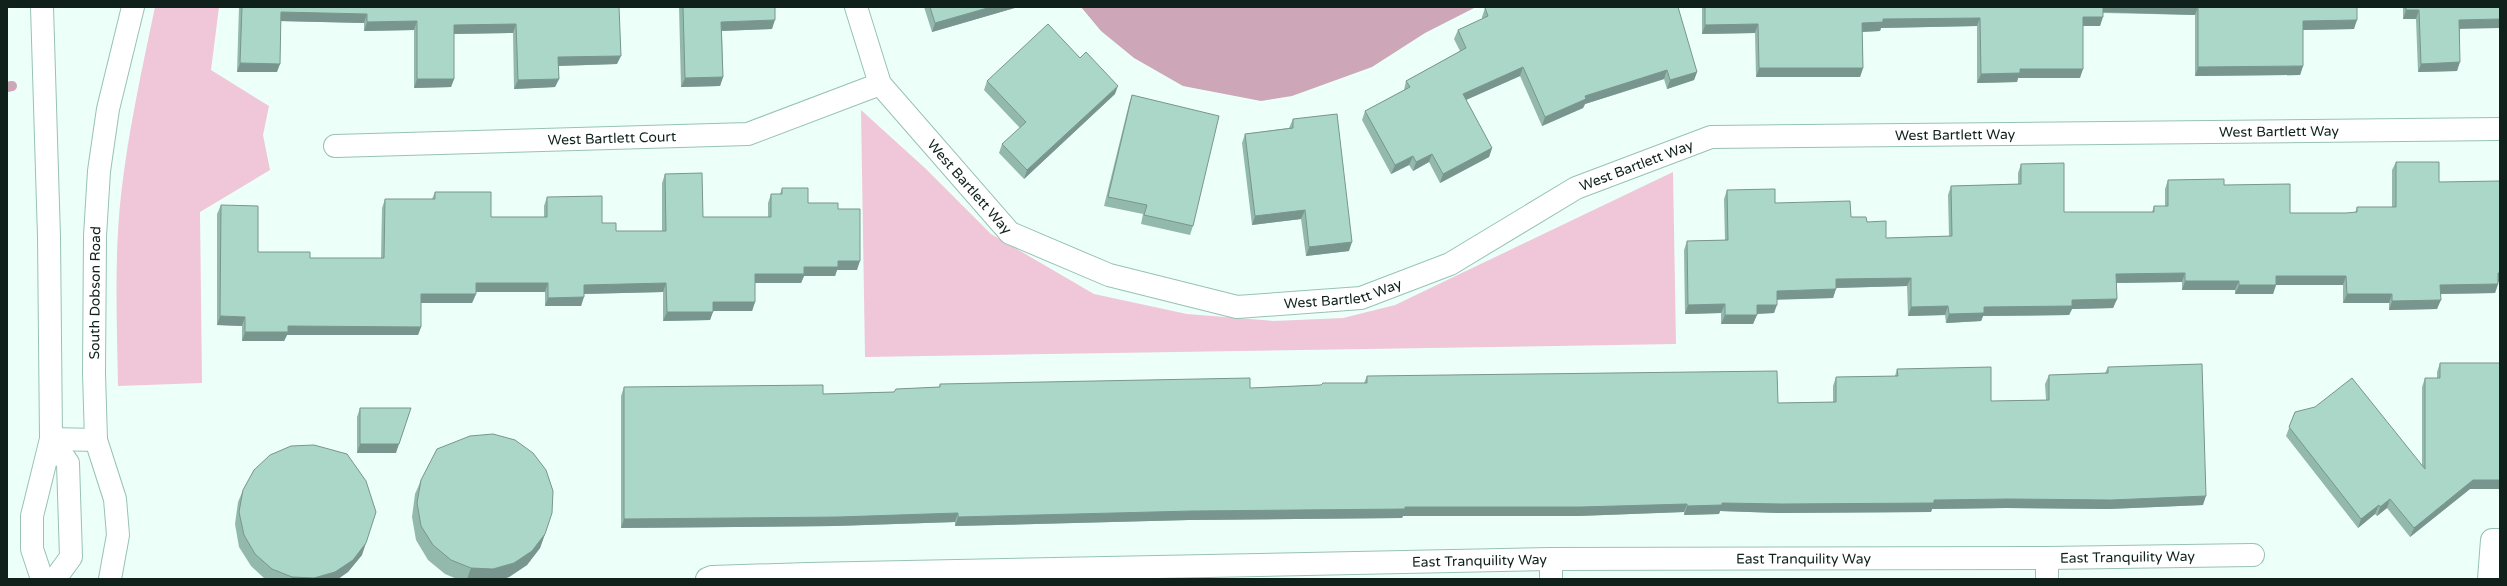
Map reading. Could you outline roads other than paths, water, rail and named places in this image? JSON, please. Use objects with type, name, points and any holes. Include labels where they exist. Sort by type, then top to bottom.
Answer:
[{"type":"street","points":[[42,7],[49,237],[51,439],[32,516],[32,549],[42,579]]},
{"type":"street","name":"South Dobson Road","points":[[110,579],[118,535],[115,499],[107,467],[96,440],[94,373],[95,252],[99,171],[108,109],[133,7]]},
{"type":"street","points":[[856,7],[880,84]]},
{"type":"street","name":"West Bartlett Way","points":[[880,84],[1010,233],[1109,275],[1237,307],[1361,298],[1450,264],[1576,188],[1711,137],[2500,129]]},
{"type":"street","name":"West Bartlett Court","points":[[335,146],[748,134],[880,84]]},
{"type":"street","points":[[51,439],[96,440]]},
{"type":"street","points":[[51,439],[68,463],[72,557],[55,579]]},
{"type":"street","points":[[2489,579],[2496,540]]},
{"type":"street","name":"East Tranquility Way","points":[[707,579],[712,577],[808,574],[1551,569],[2047,569],[2253,555]]},
{"type":"waterway","points":[[7,87],[12,86]]}]
